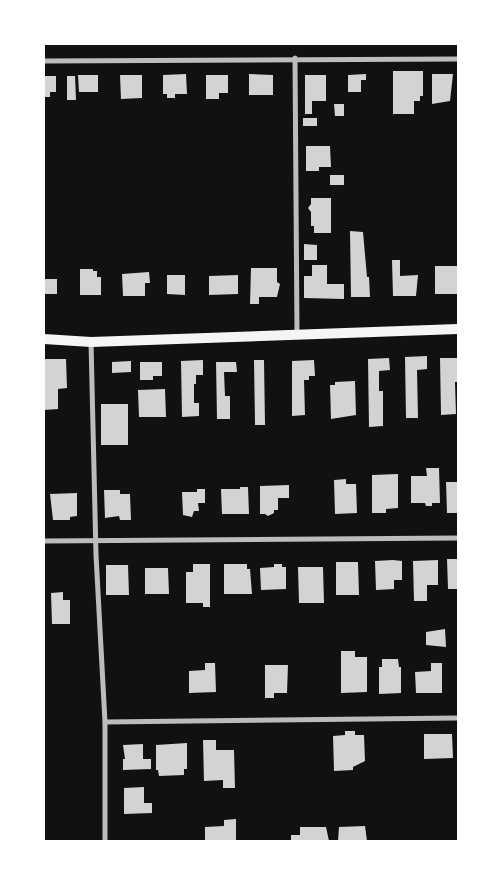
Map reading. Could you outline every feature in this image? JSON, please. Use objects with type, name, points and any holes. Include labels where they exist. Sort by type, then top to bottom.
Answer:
[{"type":"main road","points":[[44,340],[91,342],[458,329]]},
{"type":"street","points":[[44,62],[296,58],[458,59]]},
{"type":"street","points":[[296,58],[297,335]]},
{"type":"street","points":[[91,342],[96,540],[105,722],[104,841]]},
{"type":"street","points":[[44,541],[458,538]]},
{"type":"street","points":[[105,722],[458,718]]},
{"type":"building","points":[[393,71],[423,71],[423,96],[420,96],[420,101],[414,101],[414,114],[393,114]]},
{"type":"building","points":[[186,74],[187,94],[175,94],[175,98],[167,98],[167,94],[163,94],[163,75]]},
{"type":"building","points":[[249,74],[273,75],[273,95],[249,95]]},
{"type":"building","points":[[366,74],[366,80],[361,80],[361,92],[348,92],[348,75]]},
{"type":"building","points":[[432,74],[453,74],[450,101],[432,104]]},
{"type":"building","points":[[78,75],[98,75],[98,92],[79,92]]},
{"type":"building","points":[[120,75],[142,75],[142,98],[121,99]]},
{"type":"building","points":[[206,75],[228,75],[228,93],[219,93],[219,99],[206,99]]},
{"type":"building","points":[[305,75],[326,75],[326,101],[312,101],[312,114],[305,114]]},
{"type":"building","points":[[44,76],[56,76],[56,92],[50,92],[50,97],[44,97]]},
{"type":"building","points":[[67,76],[75,76],[76,100],[67,100]]},
{"type":"building","points":[[334,104],[344,104],[344,116],[335,116]]},
{"type":"building","points":[[303,118],[317,118],[317,126],[303,126]]},
{"type":"building","points":[[306,146],[330,146],[331,167],[319,167],[319,171],[306,171]]},
{"type":"building","points":[[330,175],[344,175],[344,185],[330,185]]},
{"type":"building","points":[[311,198],[331,198],[331,233],[314,233],[314,226],[311,226],[311,212],[308,208],[311,204]]},
{"type":"building","points":[[350,231],[363,232],[370,297],[351,297]]},
{"type":"building","points":[[304,244],[317,245],[317,260],[304,260]]},
{"type":"building","points":[[392,260],[400,260],[400,276],[418,275],[416,296],[393,296]]},
{"type":"building","points":[[312,265],[327,265],[327,284],[344,284],[344,299],[304,298],[304,276],[312,276]]},
{"type":"building","points":[[435,266],[458,266],[458,294],[435,294]]},
{"type":"building","points":[[251,268],[277,268],[277,282],[280,284],[277,297],[259,297],[259,304],[250,304]]},
{"type":"building","points":[[80,269],[93,269],[93,271],[97,271],[97,277],[101,277],[101,295],[80,295]]},
{"type":"building","points":[[149,272],[150,283],[145,283],[145,296],[123,296],[122,274]]},
{"type":"building","points":[[167,275],[185,275],[185,295],[167,294]]},
{"type":"building","points":[[238,275],[238,294],[209,295],[209,276]]},
{"type":"building","points":[[44,279],[57,279],[57,294],[44,294]]},
{"type":"building","points":[[427,356],[427,369],[417,370],[418,418],[406,418],[405,357]]},
{"type":"building","points":[[389,358],[390,370],[379,371],[379,391],[383,391],[383,426],[369,427],[368,359]]},
{"type":"building","points":[[440,358],[458,358],[458,382],[455,382],[456,414],[441,415]]},
{"type":"building","points":[[44,359],[66,359],[67,388],[58,389],[58,409],[44,410]]},
{"type":"building","points":[[203,360],[203,375],[196,375],[196,384],[194,384],[194,403],[199,403],[199,416],[182,417],[181,361]]},
{"type":"building","points":[[254,360],[264,360],[265,425],[255,425]]},
{"type":"building","points":[[314,360],[315,376],[309,376],[309,380],[304,380],[305,415],[292,416],[292,361]]},
{"type":"building","points":[[131,361],[131,372],[112,373],[112,362]]},
{"type":"building","points":[[140,362],[162,362],[162,376],[153,376],[153,380],[140,380]]},
{"type":"building","points":[[216,362],[236,362],[237,372],[224,372],[225,396],[230,396],[230,419],[217,419]]},
{"type":"building","points":[[355,381],[356,415],[331,419],[330,385],[335,385],[335,382]]},
{"type":"building","points":[[165,389],[166,417],[139,417],[138,390]]},
{"type":"building","points":[[101,404],[128,404],[128,445],[101,445]]},
{"type":"building","points":[[426,468],[439,468],[440,503],[432,503],[432,506],[426,506],[425,503],[411,503],[411,476],[427,476]]},
{"type":"building","points":[[398,474],[398,508],[386,509],[386,513],[372,513],[372,475]]},
{"type":"building","points":[[346,479],[346,484],[356,484],[357,513],[335,514],[334,480]]},
{"type":"building","points":[[446,482],[458,482],[457,513],[447,513]]},
{"type":"building","points":[[289,485],[289,498],[278,498],[278,510],[274,510],[274,513],[268,516],[260,514],[260,486]]},
{"type":"building","points":[[240,487],[248,487],[249,514],[222,514],[221,489],[240,489]]},
{"type":"building","points":[[197,489],[205,489],[205,503],[198,503],[199,511],[194,511],[192,517],[183,515],[182,492],[197,492]]},
{"type":"building","points":[[104,490],[120,490],[120,494],[130,494],[131,520],[120,520],[119,516],[105,518]]},
{"type":"building","points":[[77,493],[77,516],[70,517],[70,520],[53,520],[50,494]]},
{"type":"building","points":[[447,559],[457,559],[458,589],[448,589]]},
{"type":"building","points":[[438,560],[438,585],[427,585],[427,601],[414,601],[413,561]]},
{"type":"building","points":[[375,561],[402,561],[402,580],[394,580],[394,589],[376,590]]},
{"type":"building","points":[[336,562],[358,562],[359,595],[336,595]]},
{"type":"building","points":[[193,564],[210,564],[210,607],[203,607],[203,603],[186,603],[186,572],[193,572]]},
{"type":"building","points":[[224,564],[247,564],[247,569],[250,569],[252,594],[224,594]]},
{"type":"building","points":[[274,564],[282,564],[282,567],[286,567],[286,589],[261,590],[260,568],[274,567]]},
{"type":"building","points":[[106,565],[128,565],[129,595],[106,595]]},
{"type":"building","points":[[298,567],[323,567],[324,603],[299,603]]},
{"type":"building","points":[[145,568],[168,568],[169,594],[145,594]]},
{"type":"building","points":[[63,592],[63,600],[70,600],[70,624],[52,624],[51,593]]},
{"type":"building","points":[[445,629],[446,647],[426,645],[426,632]]},
{"type":"building","points":[[341,651],[355,651],[355,657],[367,657],[367,692],[341,693]]},
{"type":"building","points":[[382,659],[398,659],[399,667],[401,667],[401,693],[379,694],[379,667],[382,667]]},
{"type":"building","points":[[205,663],[215,663],[216,692],[189,693],[189,671],[205,670]]},
{"type":"building","points":[[431,663],[442,663],[442,693],[416,693],[415,672],[431,671]]},
{"type":"building","points":[[265,665],[288,665],[287,693],[274,693],[274,698],[265,698]]},
{"type":"building","points":[[345,731],[355,731],[355,735],[364,735],[365,761],[353,767],[353,770],[334,771],[333,736],[345,735]]},
{"type":"building","points":[[424,734],[452,734],[453,758],[424,759]]},
{"type":"building","points":[[203,740],[216,740],[216,750],[234,750],[235,788],[223,788],[223,780],[204,781]]},
{"type":"building","points":[[187,743],[187,769],[184,769],[184,775],[159,776],[158,770],[156,770],[156,745]]},
{"type":"building","points":[[143,744],[143,759],[151,759],[151,769],[123,770],[123,759],[125,759],[123,745]]},
{"type":"building","points":[[144,787],[144,803],[152,803],[152,813],[124,814],[124,788]]},
{"type":"building","points":[[236,819],[236,841],[205,841],[205,827],[224,826],[224,820]]},
{"type":"building","points":[[365,826],[367,841],[338,841],[339,827]]},
{"type":"building","points":[[300,827],[326,827],[329,841],[291,841],[291,835],[300,835]]}]
